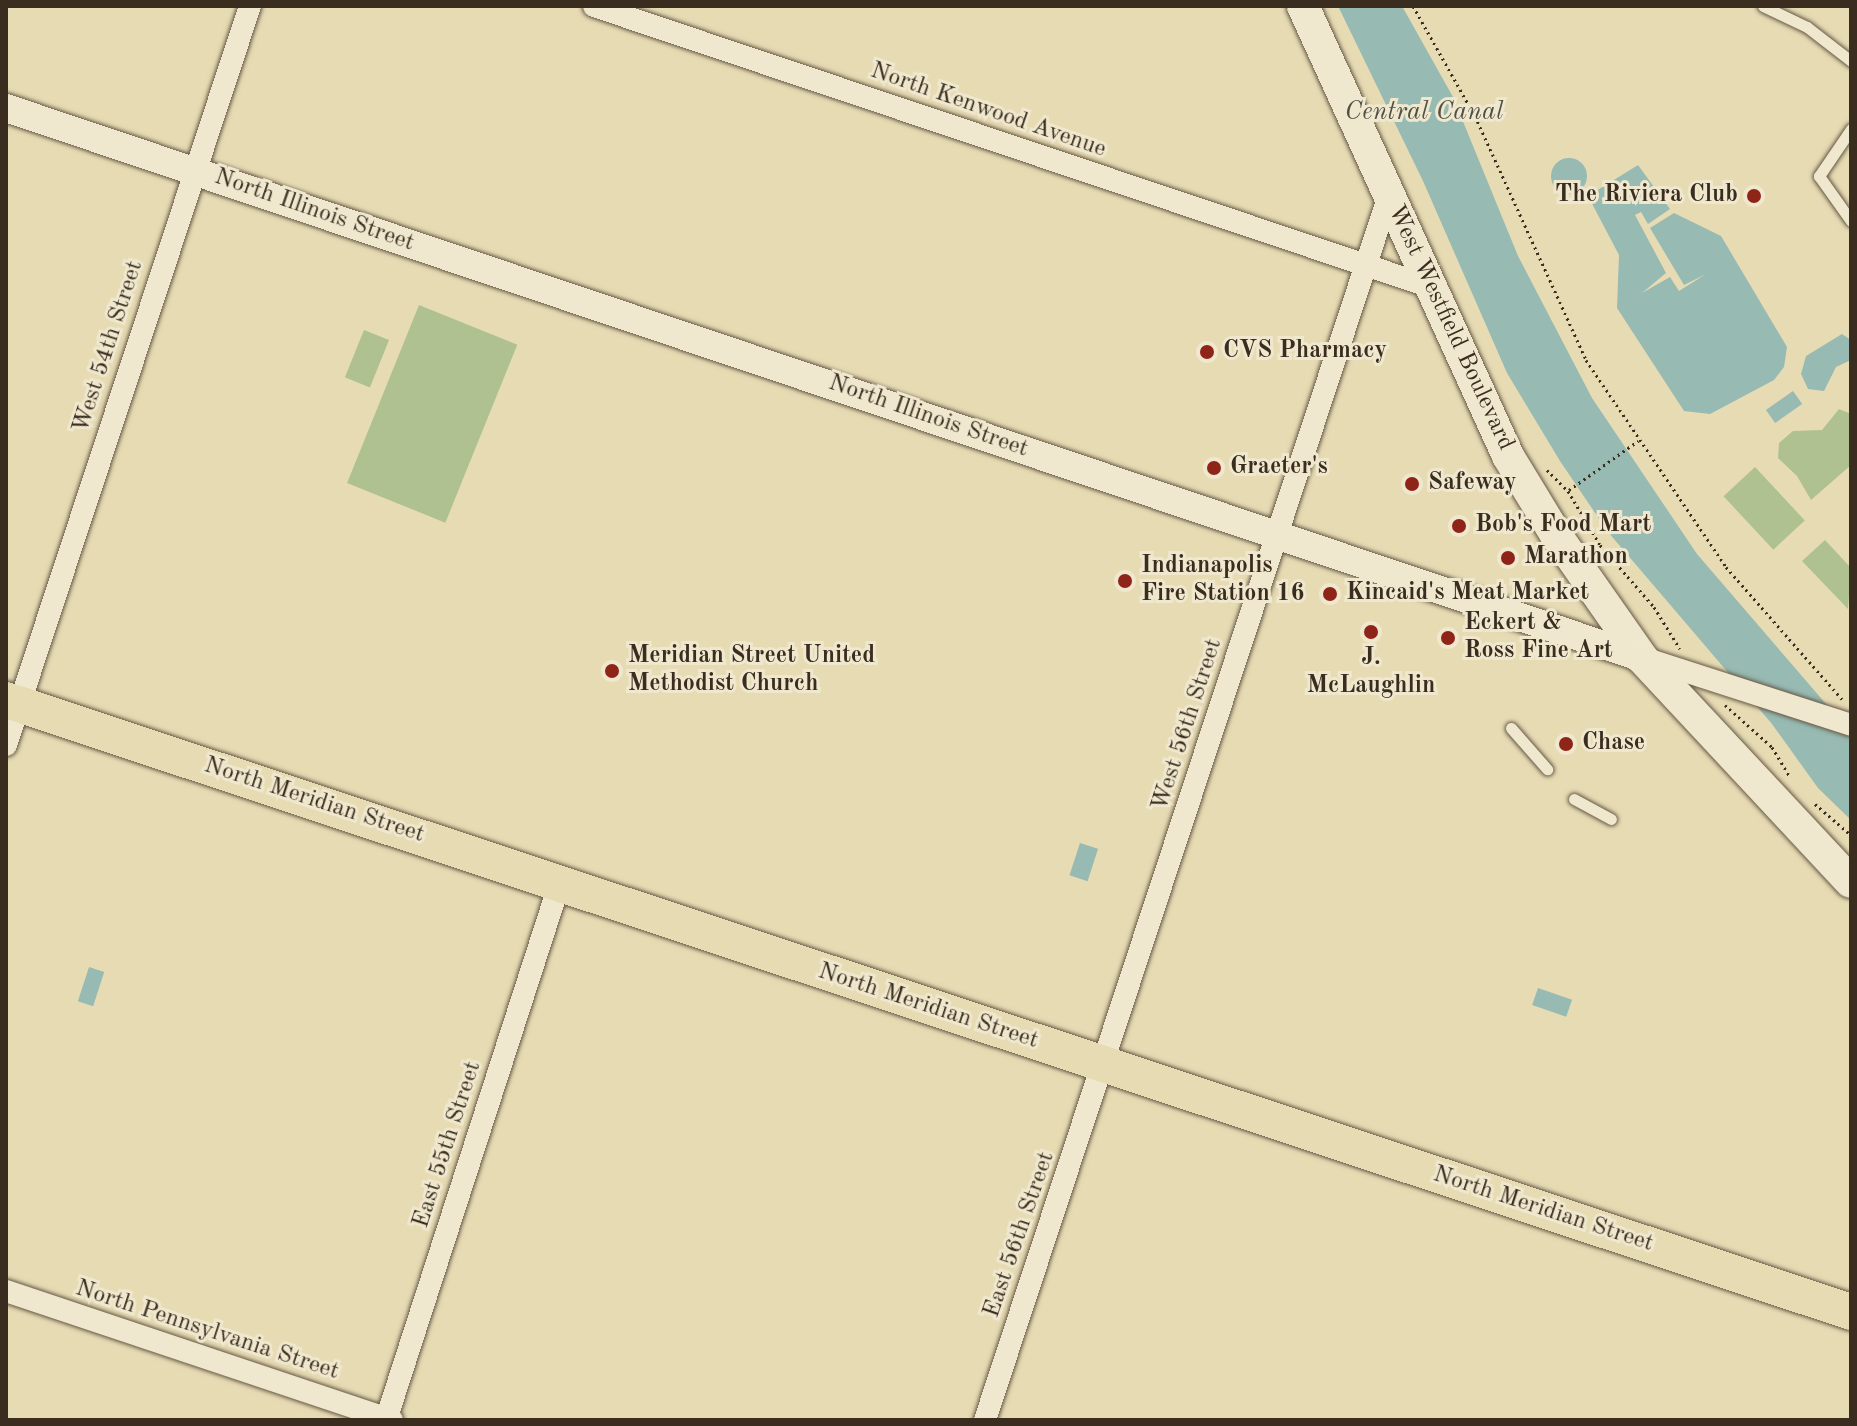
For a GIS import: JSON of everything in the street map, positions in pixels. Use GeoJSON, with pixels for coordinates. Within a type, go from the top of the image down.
{"type":"FeatureCollection","features":[{"type":"Feature","properties":{"kind":"main road","name":"West Westfield Boulevard"},"geometry":{"type":"LineString","coordinates":[[1303,6],[1517,472],[1642,658],[1851,882]]}},
{"type":"Feature","properties":{"kind":"main road","name":"North Meridian Street"},"geometry":{"type":"LineString","coordinates":[[13,702],[1851,1312]]}},
{"type":"Feature","properties":{"kind":"street","name":"West 54th Street"},"geometry":{"type":"LineString","coordinates":[[6,745],[13,702],[250,6]]}},
{"type":"Feature","properties":{"kind":"street","name":"North Kenwood Avenue"},"geometry":{"type":"LineString","coordinates":[[594,6],[1431,287]]}},
{"type":"Feature","properties":{"kind":"street","name":"North Illinois Street"},"geometry":{"type":"LineString","coordinates":[[6,108],[1709,681],[1849,719]]}},
{"type":"Feature","properties":{"kind":"street"},"geometry":{"type":"LineString","coordinates":[[1366,264],[1389,195]]}},
{"type":"Feature","properties":{"kind":"street","name":"West 56th Street"},"geometry":{"type":"LineString","coordinates":[[1104,1066],[1366,264]]}},
{"type":"Feature","properties":{"kind":"street","name":"East 55th Street"},"geometry":{"type":"LineString","coordinates":[[388,1419],[559,885]]}},
{"type":"Feature","properties":{"kind":"street","name":"East 56th Street"},"geometry":{"type":"LineString","coordinates":[[985,1420],[1104,1066]]}},
{"type":"Feature","properties":{"kind":"street","name":"North Pennsylvania Street"},"geometry":{"type":"LineString","coordinates":[[6,1291],[388,1419]]}},
{"type":"Feature","properties":{"kind":"lane"},"geometry":{"type":"LineString","coordinates":[[1763,6],[1807,27],[1851,61]]}},
{"type":"Feature","properties":{"kind":"lane"},"geometry":{"type":"LineString","coordinates":[[1851,129],[1819,176],[1851,221]]}},
{"type":"Feature","properties":{"kind":"lane"},"geometry":{"type":"LineString","coordinates":[[1511,728],[1547,769]]}},
{"type":"Feature","properties":{"kind":"lane"},"geometry":{"type":"LineString","coordinates":[[1574,799],[1611,819]]}},
{"type":"Feature","properties":{"kind":"path"},"geometry":{"type":"LineString","coordinates":[[1413,6],[1475,116],[1586,360],[1726,567],[1832,686],[1849,719]]}},
{"type":"Feature","properties":{"kind":"path"},"geometry":{"type":"LineString","coordinates":[[1638,441],[1568,491],[1600,545],[1654,607],[1735,717],[1772,747],[1792,782]]}},
{"type":"Feature","properties":{"kind":"path"},"geometry":{"type":"LineString","coordinates":[[1811,802],[1851,835]]}},
{"type":"Feature","properties":{"kind":"green space"},"geometry":{"type":"Polygon","coordinates":[[[419,305],[517,345],[445,523],[347,483],[419,305]]]}},
{"type":"Feature","properties":{"kind":"green space"},"geometry":{"type":"Polygon","coordinates":[[[364,330],[389,340],[370,387],[345,377],[364,330]]]}},
{"type":"Feature","properties":{"kind":"green space"},"geometry":{"type":"Polygon","coordinates":[[[1839,409],[1851,414],[1851,465],[1811,500],[1797,476],[1778,458],[1779,443],[1793,431],[1822,430],[1839,409]]]}},
{"type":"Feature","properties":{"kind":"green space"},"geometry":{"type":"Polygon","coordinates":[[[1755,467],[1805,520],[1773,550],[1724,496],[1755,467]]]}},
{"type":"Feature","properties":{"kind":"green space"},"geometry":{"type":"Polygon","coordinates":[[[1825,540],[1851,568],[1848,609],[1802,561],[1825,540]]]}},
{"type":"Feature","properties":{"kind":"water","name":"Central Canal"},"geometry":{"type":"Polygon","coordinates":[[[1338,6],[1402,6],[1453,97],[1518,256],[1592,398],[1697,554],[1851,733],[1851,820],[1818,788],[1772,724],[1608,532],[1560,461],[1507,373],[1423,181],[1338,6]]]}},
{"type":"Feature","properties":{"kind":"water"},"geometry":{"type":"Polygon","coordinates":[[[1569,158],[1582,163],[1587,176],[1582,189],[1569,194],[1556,189],[1551,176],[1556,163],[1569,158]]]}},
{"type":"Feature","properties":{"kind":"water"},"geometry":{"type":"Polygon","coordinates":[[[1638,165],[1670,209],[1648,224],[1641,212],[1635,215],[1666,273],[1642,293],[1670,277],[1679,291],[1706,274],[1684,285],[1650,228],[1674,213],[1721,236],[1787,347],[1784,367],[1774,380],[1710,414],[1684,411],[1617,308],[1619,255],[1588,196],[1638,165]]]}},
{"type":"Feature","properties":{"kind":"water"},"geometry":{"type":"Polygon","coordinates":[[[1842,334],[1851,340],[1851,360],[1836,367],[1824,391],[1808,389],[1801,374],[1806,356],[1842,334]]]}},
{"type":"Feature","properties":{"kind":"water"},"geometry":{"type":"Polygon","coordinates":[[[1793,391],[1802,404],[1775,423],[1766,410],[1793,391]]]}},
{"type":"Feature","properties":{"kind":"water"},"geometry":{"type":"Polygon","coordinates":[[[1080,843],[1098,849],[1088,881],[1069,875],[1080,843]]]}},
{"type":"Feature","properties":{"kind":"water"},"geometry":{"type":"Polygon","coordinates":[[[89,967],[104,972],[93,1006],[78,1001],[89,967]]]}},
{"type":"Feature","properties":{"kind":"water"},"geometry":{"type":"Polygon","coordinates":[[[1538,988],[1572,1000],[1566,1017],[1532,1005],[1538,988]]]}},
{"type":"Feature","properties":{"kind":"place","name":"The Riviera Club"},"geometry":{"type":"Point","coordinates":[1754,196]}},
{"type":"Feature","properties":{"kind":"place","name":"CVS Pharmacy"},"geometry":{"type":"Point","coordinates":[1207,352]}},
{"type":"Feature","properties":{"kind":"place","name":"Graeter's"},"geometry":{"type":"Point","coordinates":[1214,468]}},
{"type":"Feature","properties":{"kind":"place","name":"Safeway"},"geometry":{"type":"Point","coordinates":[1412,484]}},
{"type":"Feature","properties":{"kind":"place","name":"Bob's Food Mart"},"geometry":{"type":"Point","coordinates":[1459,526]}},
{"type":"Feature","properties":{"kind":"place","name":"Marathon"},"geometry":{"type":"Point","coordinates":[1508,558]}},
{"type":"Feature","properties":{"kind":"place","name":"Indianapolis Fire Station 16"},"geometry":{"type":"Point","coordinates":[1125,581]}},
{"type":"Feature","properties":{"kind":"place","name":"Kincaid's Meat Market"},"geometry":{"type":"Point","coordinates":[1330,594]}},
{"type":"Feature","properties":{"kind":"place","name":"J. McLaughlin"},"geometry":{"type":"Point","coordinates":[1371,632]}},
{"type":"Feature","properties":{"kind":"place","name":"Eckert & Ross Fine Art"},"geometry":{"type":"Point","coordinates":[1448,638]}},
{"type":"Feature","properties":{"kind":"place","name":"Meridian Street United Methodist Church"},"geometry":{"type":"Point","coordinates":[612,671]}},
{"type":"Feature","properties":{"kind":"place","name":"Chase"},"geometry":{"type":"Point","coordinates":[1566,744]}}]}
